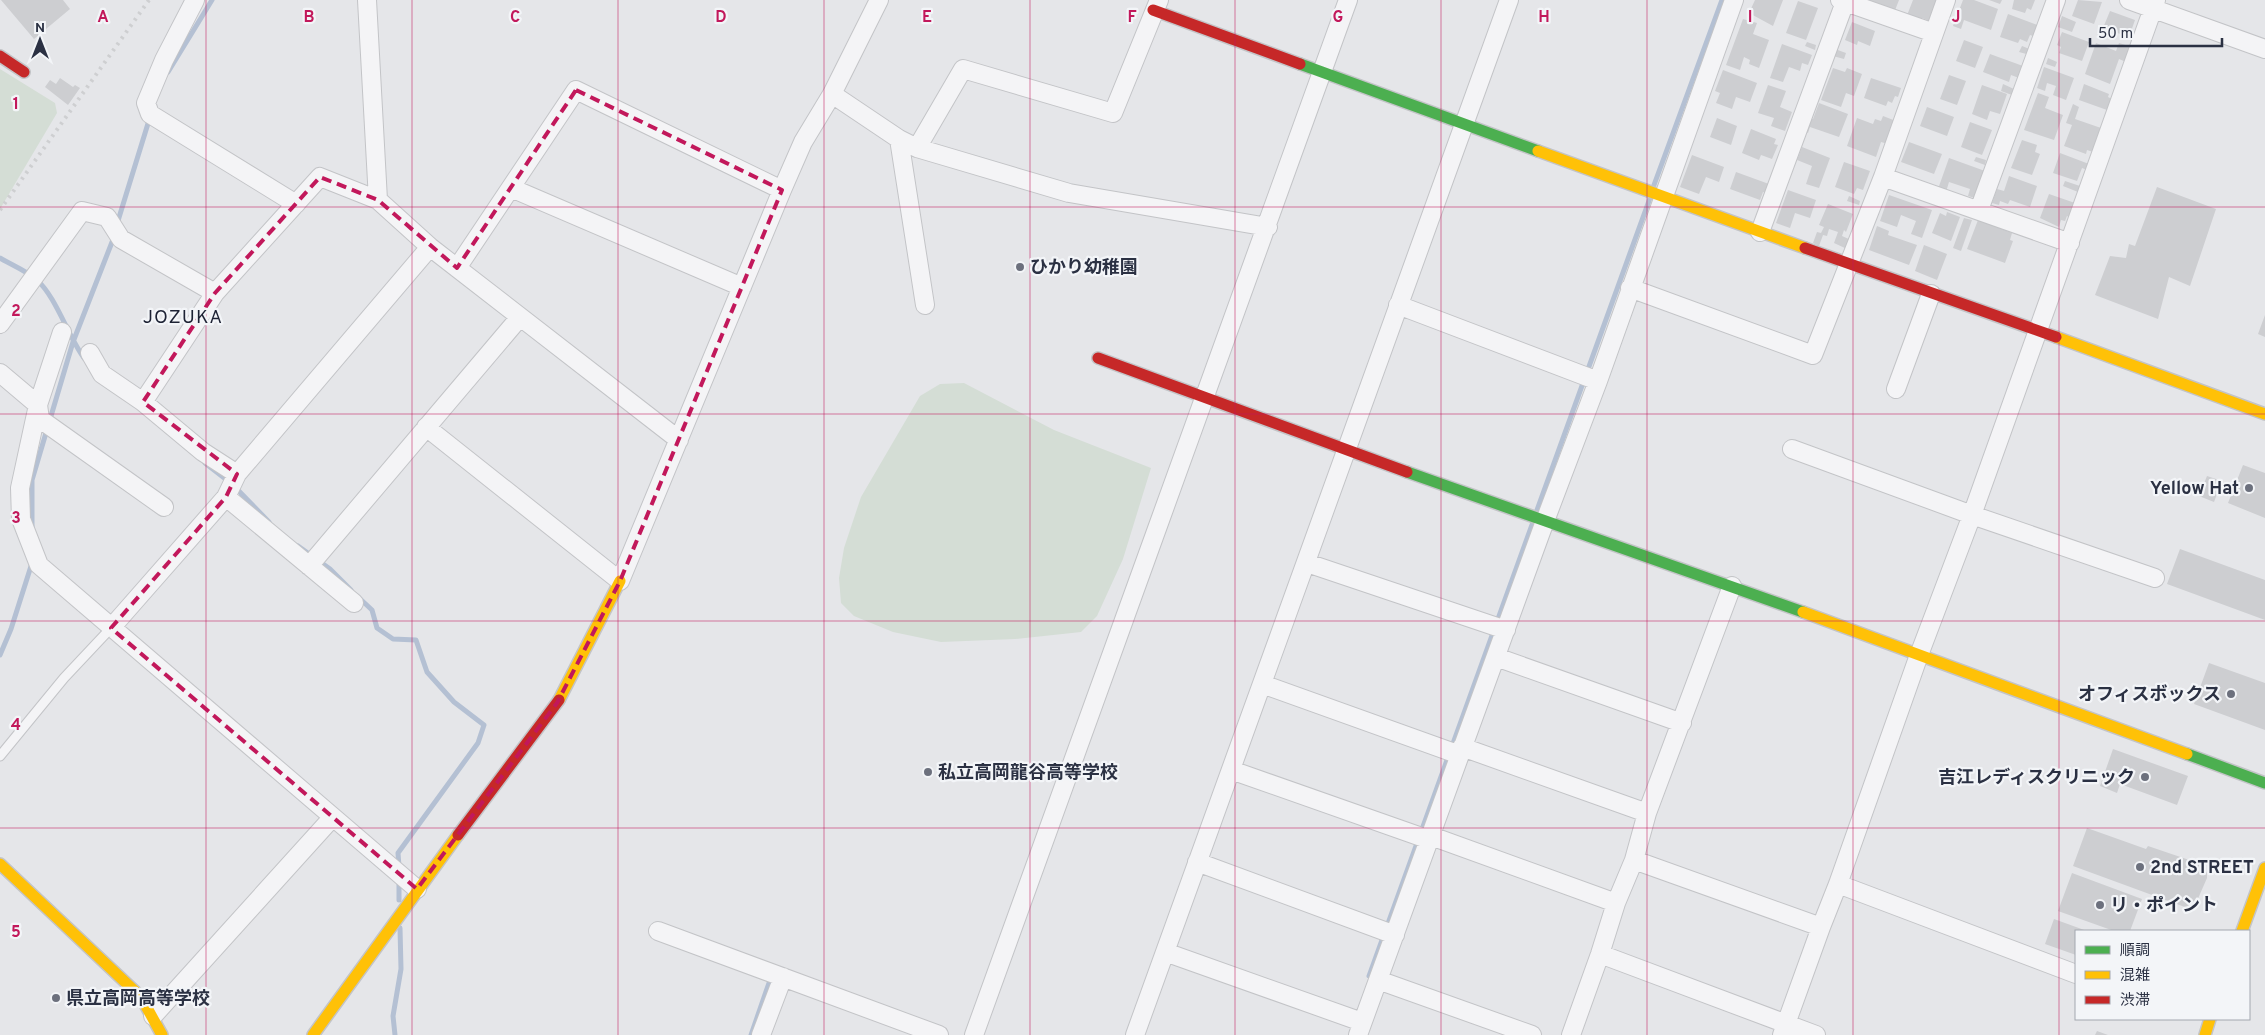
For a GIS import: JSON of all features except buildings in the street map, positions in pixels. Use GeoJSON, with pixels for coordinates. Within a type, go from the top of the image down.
{"type":"FeatureCollection","features":[{"type":"Feature","properties":{"kind":"street"},"geometry":{"type":"LineString","coordinates":[[195,0],[164,60],[146,103],[150,114],[296,204]]}},
{"type":"Feature","properties":{"kind":"street"},"geometry":{"type":"LineString","coordinates":[[367,0],[378,200]]}},
{"type":"Feature","properties":{"kind":"street"},"geometry":{"type":"LineString","coordinates":[[313,1035],[417,889],[557,702],[620,581],[803,142],[832,94],[879,0]]}},
{"type":"Feature","properties":{"kind":"street"},"geometry":{"type":"LineString","coordinates":[[974,1035],[1204,398],[1268,227],[1348,0]]}},
{"type":"Feature","properties":{"kind":"street"},"geometry":{"type":"LineString","coordinates":[[1135,1035],[1307,563],[1345,450],[1510,0]]}},
{"type":"Feature","properties":{"kind":"street"},"geometry":{"type":"LineString","coordinates":[[1165,952],[1360,1028],[1378,980],[1388,932],[1425,838],[1455,751],[1496,657],[1499,628],[1538,518],[1590,378],[1630,288],[1656,194],[1734,0]]}},
{"type":"Feature","properties":{"kind":"street"},"geometry":{"type":"LineString","coordinates":[[1630,288],[1813,355],[1883,177],[1946,0]]}},
{"type":"Feature","properties":{"kind":"street"},"geometry":{"type":"LineString","coordinates":[[1979,210],[2056,0]]}},
{"type":"Feature","properties":{"kind":"street"},"geometry":{"type":"LineString","coordinates":[[2129,0],[2154,4],[2265,48]]}},
{"type":"Feature","properties":{"kind":"street"},"geometry":{"type":"LineString","coordinates":[[1760,232],[1842,1],[1934,33]]}},
{"type":"Feature","properties":{"kind":"street"},"geometry":{"type":"LineString","coordinates":[[1784,1029],[1820,927],[1838,884],[1919,655],[1972,516],[2154,4]]}},
{"type":"Feature","properties":{"kind":"street"},"geometry":{"type":"LineString","coordinates":[[917,148],[963,70],[1113,113],[1156,5],[1322,73],[2265,414]]}},
{"type":"Feature","properties":{"kind":"street"},"geometry":{"type":"LineString","coordinates":[[0,56],[24,72]]}},
{"type":"Feature","properties":{"kind":"street"},"geometry":{"type":"LineString","coordinates":[[457,268],[576,90],[782,190]]}},
{"type":"Feature","properties":{"kind":"street"},"geometry":{"type":"LineString","coordinates":[[832,94],[899,139],[917,148],[1069,193],[1268,227]]}},
{"type":"Feature","properties":{"kind":"street"},"geometry":{"type":"LineString","coordinates":[[899,139],[925,305]]}},
{"type":"Feature","properties":{"kind":"street"},"geometry":{"type":"LineString","coordinates":[[143,402],[215,293],[320,177],[378,200],[430,248],[679,440]]}},
{"type":"Feature","properties":{"kind":"street"},"geometry":{"type":"LineString","coordinates":[[1883,177],[2070,243]]}},
{"type":"Feature","properties":{"kind":"street"},"geometry":{"type":"LineString","coordinates":[[510,188],[742,287]]}},
{"type":"Feature","properties":{"kind":"street"},"geometry":{"type":"LineString","coordinates":[[0,324],[82,211],[107,217],[121,239],[215,293]]}},
{"type":"Feature","properties":{"kind":"street"},"geometry":{"type":"LineString","coordinates":[[111,628],[226,497],[237,474],[430,248]]}},
{"type":"Feature","properties":{"kind":"street"},"geometry":{"type":"LineString","coordinates":[[1896,389],[1931,294]]}},
{"type":"Feature","properties":{"kind":"street"},"geometry":{"type":"LineString","coordinates":[[1398,306],[1590,378]]}},
{"type":"Feature","properties":{"kind":"street"},"geometry":{"type":"LineString","coordinates":[[309,566],[520,317]]}},
{"type":"Feature","properties":{"kind":"street"},"geometry":{"type":"LineString","coordinates":[[62,332],[44,417],[20,488],[21,519],[39,565],[417,889]]}},
{"type":"Feature","properties":{"kind":"street"},"geometry":{"type":"LineString","coordinates":[[90,353],[102,374],[143,402],[203,452],[237,474]]}},
{"type":"Feature","properties":{"kind":"street"},"geometry":{"type":"LineString","coordinates":[[1098,358],[1345,450],[1732,586],[2265,783]]}},
{"type":"Feature","properties":{"kind":"street"},"geometry":{"type":"LineString","coordinates":[[0,373],[44,417],[164,507]]}},
{"type":"Feature","properties":{"kind":"street"},"geometry":{"type":"LineString","coordinates":[[426,427],[620,581]]}},
{"type":"Feature","properties":{"kind":"street"},"geometry":{"type":"LineString","coordinates":[[1792,449],[1972,516],[2155,578]]}},
{"type":"Feature","properties":{"kind":"street"},"geometry":{"type":"LineString","coordinates":[[226,497],[354,603]]}},
{"type":"Feature","properties":{"kind":"street"},"geometry":{"type":"LineString","coordinates":[[1307,563],[1499,628]]}},
{"type":"Feature","properties":{"kind":"street"},"geometry":{"type":"LineString","coordinates":[[1571,1035],[1616,903],[1634,860],[1647,813],[1732,586]]}},
{"type":"Feature","properties":{"kind":"street"},"geometry":{"type":"LineString","coordinates":[[1496,657],[1682,723]]}},
{"type":"Feature","properties":{"kind":"street"},"geometry":{"type":"LineString","coordinates":[[1262,684],[1455,751],[1647,813]]}},
{"type":"Feature","properties":{"kind":"street"},"geometry":{"type":"LineString","coordinates":[[1231,770],[1616,903]]}},
{"type":"Feature","properties":{"kind":"street"},"geometry":{"type":"LineString","coordinates":[[153,1016],[332,818]]}},
{"type":"Feature","properties":{"kind":"street"},"geometry":{"type":"LineString","coordinates":[[1634,860],[1820,927]]}},
{"type":"Feature","properties":{"kind":"street"},"geometry":{"type":"LineString","coordinates":[[1197,862],[1388,932]]}},
{"type":"Feature","properties":{"kind":"street"},"geometry":{"type":"LineString","coordinates":[[0,864],[50,909],[141,997],[162,1035]]}},
{"type":"Feature","properties":{"kind":"street"},"geometry":{"type":"LineString","coordinates":[[2242,930],[2265,868]]}},
{"type":"Feature","properties":{"kind":"street"},"geometry":{"type":"LineString","coordinates":[[1838,884],[2075,974]]}},
{"type":"Feature","properties":{"kind":"street"},"geometry":{"type":"LineString","coordinates":[[658,931],[939,1035]]}},
{"type":"Feature","properties":{"kind":"street"},"geometry":{"type":"LineString","coordinates":[[1600,954],[1784,1029],[1816,1035]]}},
{"type":"Feature","properties":{"kind":"street"},"geometry":{"type":"LineString","coordinates":[[761,1035],[783,977]]}},
{"type":"Feature","properties":{"kind":"street"},"geometry":{"type":"LineString","coordinates":[[1378,980],[1532,1035]]}},
{"type":"Feature","properties":{"kind":"lane"},"geometry":{"type":"LineString","coordinates":[[0,756],[64,678],[111,628]]}},
{"type":"Feature","properties":{"kind":"highlighted area"},"geometry":{"type":"Polygon","coordinates":[[[576,90],[782,190],[620,581],[557,703],[417,889],[111,628],[226,497],[237,474],[143,402],[215,293],[320,177],[378,200],[457,268],[576,90]]]}},
{"type":"Feature","properties":{"kind":"shaded area"},"geometry":{"type":"Polygon","coordinates":[[[0,69],[55,103],[57,113],[0,209],[0,69]]]}},
{"type":"Feature","properties":{"kind":"shaded area"},"geometry":{"type":"Polygon","coordinates":[[[964,383],[1054,430],[1151,468],[1123,559],[1097,616],[1081,632],[1015,639],[941,642],[893,632],[854,616],[841,603],[839,578],[844,548],[861,497],[920,396],[940,384],[964,383]]]}},
{"type":"Feature","properties":{"kind":"waterway"},"geometry":{"type":"LineString","coordinates":[[168,72],[212,0]]}},
{"type":"Feature","properties":{"kind":"waterway"},"geometry":{"type":"LineString","coordinates":[[1654,185],[1722,0]]}},
{"type":"Feature","properties":{"kind":"waterway"},"geometry":{"type":"LineString","coordinates":[[117,224],[150,117]]}},
{"type":"Feature","properties":{"kind":"waterway"},"geometry":{"type":"LineString","coordinates":[[1537,510],[1650,198]]}},
{"type":"Feature","properties":{"kind":"waterway"},"geometry":{"type":"LineString","coordinates":[[32,530],[32,480],[73,342],[114,237]]}},
{"type":"Feature","properties":{"kind":"waterway"},"geometry":{"type":"LineString","coordinates":[[0,258],[29,274],[44,287],[84,358]]}},
{"type":"Feature","properties":{"kind":"waterway"},"geometry":{"type":"LineString","coordinates":[[205,463],[232,484],[269,522]]}},
{"type":"Feature","properties":{"kind":"waterway"},"geometry":{"type":"LineString","coordinates":[[1369,976],[1533,522]]}},
{"type":"Feature","properties":{"kind":"waterway"},"geometry":{"type":"LineString","coordinates":[[298,546],[330,569],[351,590]]}},
{"type":"Feature","properties":{"kind":"waterway"},"geometry":{"type":"LineString","coordinates":[[0,655],[11,629],[32,563]]}},
{"type":"Feature","properties":{"kind":"waterway"},"geometry":{"type":"LineString","coordinates":[[357,596],[372,610],[377,628],[393,639],[416,640],[427,672],[454,702],[484,725],[478,743],[398,853],[399,867]]}},
{"type":"Feature","properties":{"kind":"waterway"},"geometry":{"type":"LineString","coordinates":[[399,878],[399,900]]}},
{"type":"Feature","properties":{"kind":"waterway"},"geometry":{"type":"LineString","coordinates":[[395,1035],[393,1016],[401,969],[400,928]]}},
{"type":"Feature","properties":{"kind":"waterway"},"geometry":{"type":"LineString","coordinates":[[751,1035],[769,983]]}},
{"type":"Feature","properties":{"kind":"railway"},"geometry":{"type":"LineString","coordinates":[[0,210],[149,0]]}},
{"type":"Feature","properties":{"kind":"traffic: fast"},"geometry":{"type":"LineString","coordinates":[[1300,64],[1538,151]]}},
{"type":"Feature","properties":{"kind":"traffic: fast"},"geometry":{"type":"LineString","coordinates":[[1407,472],[1803,612]]}},
{"type":"Feature","properties":{"kind":"traffic: fast"},"geometry":{"type":"LineString","coordinates":[[2187,754],[2265,783]]}},
{"type":"Feature","properties":{"kind":"traffic: slow"},"geometry":{"type":"LineString","coordinates":[[1538,151],[1805,248]]}},
{"type":"Feature","properties":{"kind":"traffic: slow"},"geometry":{"type":"LineString","coordinates":[[2056,337],[2265,414]]}},
{"type":"Feature","properties":{"kind":"traffic: slow"},"geometry":{"type":"LineString","coordinates":[[559,700],[620,581]]}},
{"type":"Feature","properties":{"kind":"traffic: slow"},"geometry":{"type":"LineString","coordinates":[[1803,612],[2187,754]]}},
{"type":"Feature","properties":{"kind":"traffic: slow"},"geometry":{"type":"LineString","coordinates":[[313,1035],[458,835]]}},
{"type":"Feature","properties":{"kind":"traffic: slow"},"geometry":{"type":"LineString","coordinates":[[0,864],[141,997],[162,1035]]}},
{"type":"Feature","properties":{"kind":"traffic: slow"},"geometry":{"type":"LineString","coordinates":[[2242,930],[2265,868]]}},
{"type":"Feature","properties":{"kind":"traffic: slow"},"geometry":{"type":"LineString","coordinates":[[2205,1035],[2210,1020]]}},
{"type":"Feature","properties":{"kind":"traffic: jam"},"geometry":{"type":"LineString","coordinates":[[1153,10],[1300,64]]}},
{"type":"Feature","properties":{"kind":"traffic: jam"},"geometry":{"type":"LineString","coordinates":[[0,56],[24,72]]}},
{"type":"Feature","properties":{"kind":"traffic: jam"},"geometry":{"type":"LineString","coordinates":[[1805,248],[2056,337]]}},
{"type":"Feature","properties":{"kind":"traffic: jam"},"geometry":{"type":"LineString","coordinates":[[1098,358],[1407,472]]}},
{"type":"Feature","properties":{"kind":"traffic: jam"},"geometry":{"type":"LineString","coordinates":[[458,835],[559,700]]}},
{"type":"Feature","properties":{"kind":"place","name":"ひかり幼稚園"},"geometry":{"type":"Point","coordinates":[1020,267]}},
{"type":"Feature","properties":{"kind":"place","name":"Yellow Hat"},"geometry":{"type":"Point","coordinates":[2249,488]}},
{"type":"Feature","properties":{"kind":"place","name":"オフィスボックス"},"geometry":{"type":"Point","coordinates":[2231,694]}},
{"type":"Feature","properties":{"kind":"place","name":"私立高岡龍谷高等学校"},"geometry":{"type":"Point","coordinates":[928,772]}},
{"type":"Feature","properties":{"kind":"place","name":"吉江レディスクリニック"},"geometry":{"type":"Point","coordinates":[2145,777]}},
{"type":"Feature","properties":{"kind":"place","name":"2nd STREET"},"geometry":{"type":"Point","coordinates":[2140,867]}},
{"type":"Feature","properties":{"kind":"place","name":"リ・ポイント"},"geometry":{"type":"Point","coordinates":[2100,905]}},
{"type":"Feature","properties":{"kind":"place","name":"県立高岡高等学校"},"geometry":{"type":"Point","coordinates":[56,998]}},
{"type":"Feature","properties":{"kind":"district","name":"JOZUKA"},"geometry":{"type":"Point","coordinates":[183,316]}}]}
